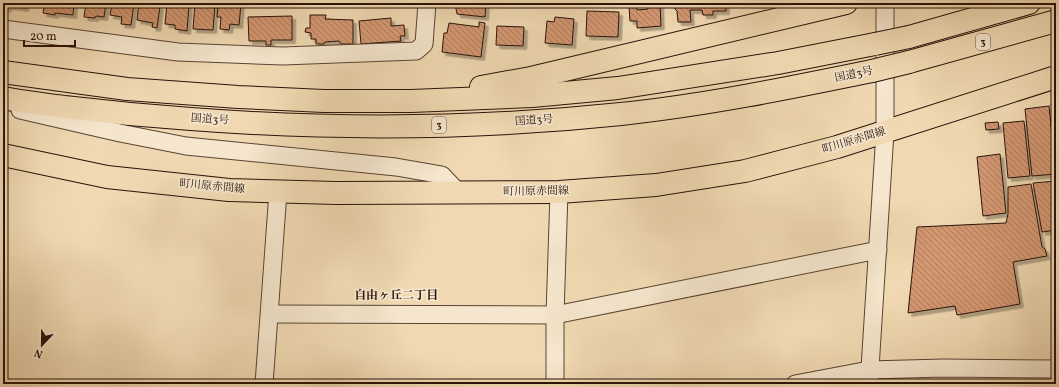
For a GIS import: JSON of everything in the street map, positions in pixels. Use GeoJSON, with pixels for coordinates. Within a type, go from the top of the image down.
{"type":"FeatureCollection","features":[{"type":"Feature","properties":{"kind":"main road"},"geometry":{"type":"LineString","coordinates":[[411,101],[531,78],[846,3]]}},
{"type":"Feature","properties":{"kind":"main road","name":"3"},"geometry":{"type":"LineString","coordinates":[[3,72],[127,89],[238,97],[324,101],[411,101],[532,96],[618,88],[778,63],[909,37],[1029,3]]}},
{"type":"Feature","properties":{"kind":"main road","name":"国道3号"},"geometry":{"type":"LineString","coordinates":[[3,98],[126,114],[236,122],[409,127],[536,121],[622,114],[780,90],[909,62],[1056,21]]}},
{"type":"Feature","properties":{"kind":"main road","name":"町川原赤間線"},"geometry":{"type":"LineString","coordinates":[[3,155],[107,176],[214,188],[278,192],[559,192],[656,185],[745,171],[837,147],[1056,77]]}},
{"type":"Feature","properties":{"kind":"street"},"geometry":{"type":"LineString","coordinates":[[3,29],[178,52],[283,56],[416,51],[424,44],[427,3]]}},
{"type":"Feature","properties":{"kind":"street"},"geometry":{"type":"LineString","coordinates":[[869,377],[885,132],[885,3]]}},
{"type":"Feature","properties":{"kind":"street"},"geometry":{"type":"LineString","coordinates":[[3,106],[120,133],[186,146],[388,166],[442,175],[459,193]]}},
{"type":"Feature","properties":{"kind":"street"},"geometry":{"type":"LineString","coordinates":[[264,384],[278,192]]}},
{"type":"Feature","properties":{"kind":"street"},"geometry":{"type":"LineString","coordinates":[[555,384],[555,315],[559,192]]}},
{"type":"Feature","properties":{"kind":"street"},"geometry":{"type":"LineString","coordinates":[[270,314],[555,315],[878,250]]}},
{"type":"Feature","properties":{"kind":"street"},"geometry":{"type":"LineString","coordinates":[[795,384],[869,377],[1038,377],[1056,369]]}},
{"type":"Feature","properties":{"kind":"building"},"geometry":{"type":"Polygon","coordinates":[[[3,3],[26,3],[25,8],[9,6],[7,9],[3,8],[3,3]]]}},
{"type":"Feature","properties":{"kind":"building"},"geometry":{"type":"Polygon","coordinates":[[[45,3],[74,3],[73,15],[43,13],[45,3]]]}},
{"type":"Feature","properties":{"kind":"building"},"geometry":{"type":"Polygon","coordinates":[[[86,3],[106,3],[104,17],[84,17],[86,3]]]}},
{"type":"Feature","properties":{"kind":"building"},"geometry":{"type":"Polygon","coordinates":[[[112,3],[134,3],[131,25],[121,24],[122,17],[110,15],[112,3]]]}},
{"type":"Feature","properties":{"kind":"building"},"geometry":{"type":"Polygon","coordinates":[[[139,3],[160,6],[157,28],[152,27],[153,23],[137,20],[139,3]]]}},
{"type":"Feature","properties":{"kind":"building"},"geometry":{"type":"Polygon","coordinates":[[[167,3],[189,4],[187,31],[175,29],[175,25],[165,24],[167,3]]]}},
{"type":"Feature","properties":{"kind":"building"},"geometry":{"type":"Polygon","coordinates":[[[195,3],[215,3],[213,30],[193,29],[195,3]]]}},
{"type":"Feature","properties":{"kind":"building"},"geometry":{"type":"Polygon","coordinates":[[[455,3],[486,3],[485,17],[457,14],[455,3]]]}},
{"type":"Feature","properties":{"kind":"building"},"geometry":{"type":"Polygon","coordinates":[[[675,3],[726,3],[726,11],[713,11],[713,15],[703,15],[702,10],[690,10],[691,22],[678,22],[675,3]]]}},
{"type":"Feature","properties":{"kind":"building"},"geometry":{"type":"Polygon","coordinates":[[[763,3],[763,5],[747,4],[763,3]]]}},
{"type":"Feature","properties":{"kind":"building"},"geometry":{"type":"Polygon","coordinates":[[[218,4],[241,4],[239,25],[230,24],[229,30],[220,29],[221,17],[217,17],[218,4]]]}},
{"type":"Feature","properties":{"kind":"building"},"geometry":{"type":"Polygon","coordinates":[[[660,4],[661,26],[637,28],[637,21],[630,21],[629,6],[636,6],[637,10],[648,9],[647,5],[660,4]]]}},
{"type":"Feature","properties":{"kind":"building"},"geometry":{"type":"Polygon","coordinates":[[[587,11],[619,12],[618,37],[586,36],[587,11]]]}},
{"type":"Feature","properties":{"kind":"building"},"geometry":{"type":"Polygon","coordinates":[[[310,15],[326,15],[325,19],[353,20],[353,44],[341,44],[339,41],[316,44],[316,39],[311,39],[311,33],[305,32],[306,28],[310,28],[310,15]]]}},
{"type":"Feature","properties":{"kind":"building"},"geometry":{"type":"Polygon","coordinates":[[[292,16],[292,40],[271,40],[271,45],[266,45],[266,41],[249,41],[248,17],[292,16]]]}},
{"type":"Feature","properties":{"kind":"building"},"geometry":{"type":"Polygon","coordinates":[[[555,17],[574,19],[572,45],[545,43],[547,21],[554,22],[555,17]]]}},
{"type":"Feature","properties":{"kind":"building"},"geometry":{"type":"Polygon","coordinates":[[[391,18],[391,26],[404,25],[405,36],[400,36],[401,41],[361,44],[359,21],[391,18]]]}},
{"type":"Feature","properties":{"kind":"building"},"geometry":{"type":"Polygon","coordinates":[[[479,22],[485,23],[481,57],[442,52],[444,33],[447,33],[449,23],[479,27],[479,22]]]}},
{"type":"Feature","properties":{"kind":"building"},"geometry":{"type":"Polygon","coordinates":[[[497,26],[524,27],[523,46],[496,45],[497,26]]]}},
{"type":"Feature","properties":{"kind":"building"},"geometry":{"type":"Polygon","coordinates":[[[1056,103],[1056,140],[1051,104],[1056,103]]]}},
{"type":"Feature","properties":{"kind":"building"},"geometry":{"type":"Polygon","coordinates":[[[1049,106],[1056,174],[1032,176],[1025,109],[1049,106]]]}},
{"type":"Feature","properties":{"kind":"building"},"geometry":{"type":"Polygon","coordinates":[[[1024,121],[1030,176],[1008,178],[1003,123],[1024,121]]]}},
{"type":"Feature","properties":{"kind":"building"},"geometry":{"type":"Polygon","coordinates":[[[998,122],[999,129],[986,130],[985,123],[998,122]]]}},
{"type":"Feature","properties":{"kind":"building"},"geometry":{"type":"Polygon","coordinates":[[[1000,154],[1006,213],[983,216],[977,157],[1000,154]]]}},
{"type":"Feature","properties":{"kind":"building"},"geometry":{"type":"Polygon","coordinates":[[[1056,181],[1056,230],[1042,232],[1033,183],[1056,181]]]}},
{"type":"Feature","properties":{"kind":"building"},"geometry":{"type":"Polygon","coordinates":[[[1031,184],[1042,247],[1045,249],[1047,256],[1013,262],[1020,304],[957,315],[955,306],[908,313],[917,227],[1006,223],[1008,214],[1008,187],[1031,184]]]}},
{"type":"Feature","properties":{"kind":"district","name":"自由ヶ丘二丁目"},"geometry":{"type":"Point","coordinates":[396,296]}}]}
